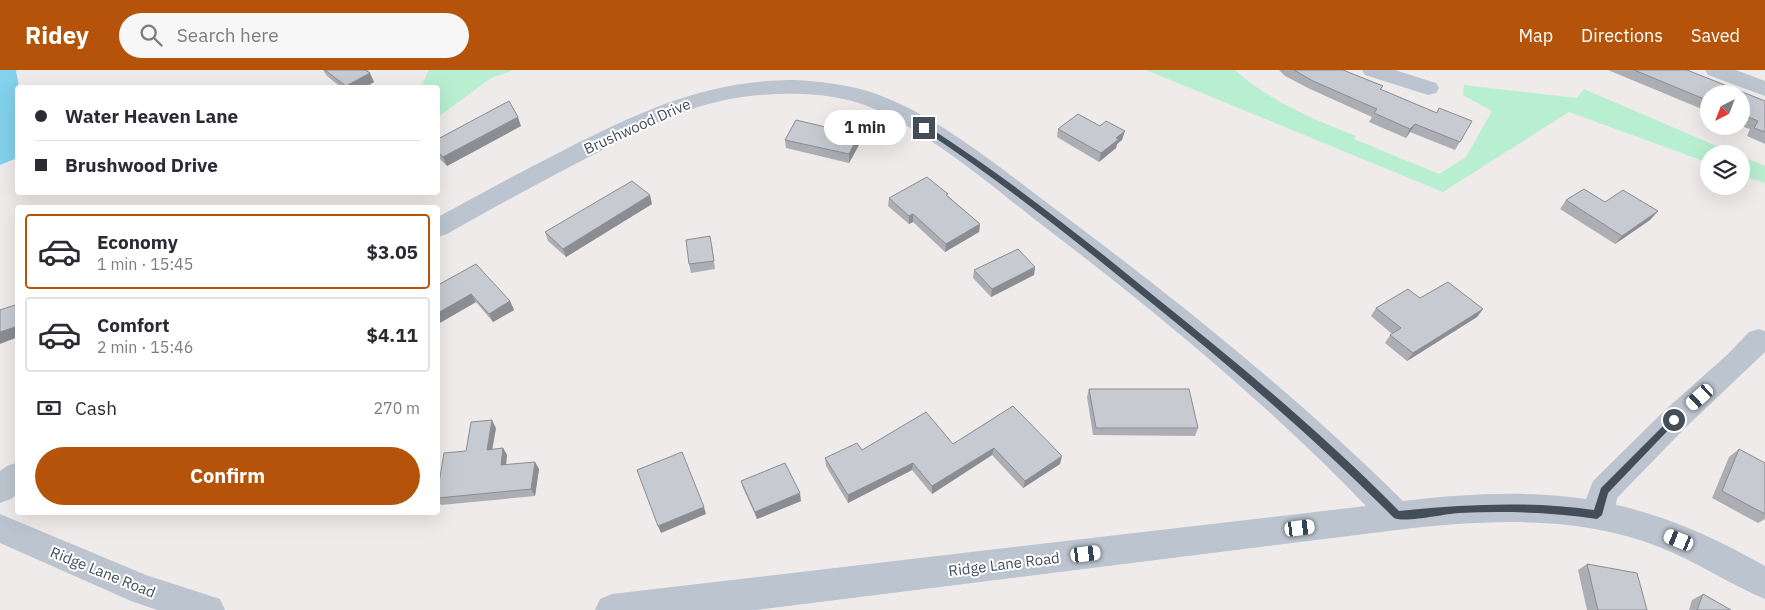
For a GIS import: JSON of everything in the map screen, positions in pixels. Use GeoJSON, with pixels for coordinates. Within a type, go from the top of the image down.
{"type":"FeatureCollection","features":[{"type":"Feature","properties":{"kind":"street"},"geometry":{"type":"LineString","coordinates":[[1373,70],[1428,88]]}},
{"type":"Feature","properties":{"kind":"street"},"geometry":{"type":"LineString","coordinates":[[1716,70],[1765,89]]}},
{"type":"Feature","properties":{"kind":"street","name":"Brushwood Drive"},"geometry":{"type":"LineString","coordinates":[[440,227],[553,165],[635,124],[703,97],[749,89],[793,87],[836,90],[863,97],[908,117],[973,159],[1094,251],[1217,351],[1299,422],[1363,481],[1397,516]]}},
{"type":"Feature","properties":{"kind":"street"},"geometry":{"type":"LineString","coordinates":[[1597,515],[1604,491],[1674,420],[1738,362],[1759,340]]}},
{"type":"Feature","properties":{"kind":"street"},"geometry":{"type":"LineString","coordinates":[[0,490],[15,478]]}},
{"type":"Feature","properties":{"kind":"street","name":"Ridge Lane Road"},"geometry":{"type":"LineString","coordinates":[[612,610],[1458,509],[1510,508],[1570,511],[1597,515],[1653,530],[1697,547],[1765,583]]}},
{"type":"Feature","properties":{"kind":"street","name":"Ridge Lane Road"},"geometry":{"type":"LineString","coordinates":[[0,528],[143,590],[208,610]]}},
{"type":"Feature","properties":{"kind":"green space"},"geometry":{"type":"Polygon","coordinates":[[[429,70],[514,70],[491,78],[440,116],[440,85],[422,85],[429,70]]]}},
{"type":"Feature","properties":{"kind":"green space"},"geometry":{"type":"Polygon","coordinates":[[[1146,70],[1235,70],[1262,91],[1292,108],[1356,136],[1354,139],[1439,174],[1466,157],[1492,111],[1463,95],[1464,85],[1577,98],[1584,89],[1714,145],[1700,145],[1700,160],[1569,112],[1443,192],[1146,70]]]}},
{"type":"Feature","properties":{"kind":"green space"},"geometry":{"type":"Polygon","coordinates":[[[1750,160],[1765,166],[1765,183],[1750,178],[1750,160]]]}},
{"type":"Feature","properties":{"kind":"water"},"geometry":{"type":"Polygon","coordinates":[[[0,70],[16,70],[19,85],[15,85],[15,159],[0,165],[0,70]]]}},
{"type":"Feature","properties":{"kind":"building"},"geometry":{"type":"Polygon","coordinates":[[[325,70],[365,70],[370,73],[348,85],[345,85],[325,70]]]}},
{"type":"Feature","properties":{"kind":"building"},"geometry":{"type":"Polygon","coordinates":[[[1294,70],[1343,70],[1383,86],[1380,89],[1437,113],[1439,108],[1472,121],[1460,142],[1415,124],[1410,129],[1374,113],[1377,109],[1313,81],[1294,70]]]}},
{"type":"Feature","properties":{"kind":"building"},"geometry":{"type":"Polygon","coordinates":[[[1634,70],[1687,70],[1725,85],[1700,85],[1700,97],[1634,70]]]}},
{"type":"Feature","properties":{"kind":"building"},"geometry":{"type":"Polygon","coordinates":[[[1750,95],[1765,101],[1765,132],[1754,128],[1758,121],[1750,118],[1750,95]]]}},
{"type":"Feature","properties":{"kind":"building"},"geometry":{"type":"Polygon","coordinates":[[[509,101],[518,117],[443,157],[440,154],[440,138],[509,101]]]}},
{"type":"Feature","properties":{"kind":"building"},"geometry":{"type":"Polygon","coordinates":[[[1078,114],[1100,126],[1106,121],[1125,131],[1116,138],[1119,139],[1101,153],[1058,129],[1078,114]]]}},
{"type":"Feature","properties":{"kind":"building"},"geometry":{"type":"Polygon","coordinates":[[[796,120],[859,135],[849,154],[785,140],[796,120]]]}},
{"type":"Feature","properties":{"kind":"building"},"geometry":{"type":"Polygon","coordinates":[[[927,177],[980,224],[946,244],[913,214],[909,216],[889,198],[927,177]]]}},
{"type":"Feature","properties":{"kind":"building"},"geometry":{"type":"Polygon","coordinates":[[[632,181],[650,195],[563,249],[545,232],[632,181]]]}},
{"type":"Feature","properties":{"kind":"building"},"geometry":{"type":"Polygon","coordinates":[[[1584,189],[1605,202],[1623,190],[1658,211],[1622,236],[1566,200],[1584,189]]]}},
{"type":"Feature","properties":{"kind":"building"},"geometry":{"type":"Polygon","coordinates":[[[710,236],[714,261],[689,264],[686,240],[710,236]]]}},
{"type":"Feature","properties":{"kind":"building"},"geometry":{"type":"Polygon","coordinates":[[[1018,249],[1035,267],[992,289],[974,270],[1018,249]]]}},
{"type":"Feature","properties":{"kind":"building"},"geometry":{"type":"Polygon","coordinates":[[[476,264],[510,301],[489,314],[471,294],[440,312],[440,284],[476,264]]]}},
{"type":"Feature","properties":{"kind":"building"},"geometry":{"type":"Polygon","coordinates":[[[1448,282],[1483,309],[1413,353],[1390,335],[1401,328],[1376,308],[1408,289],[1420,298],[1448,282]]]}},
{"type":"Feature","properties":{"kind":"building"},"geometry":{"type":"Polygon","coordinates":[[[15,305],[15,327],[0,332],[0,310],[15,305]]]}},
{"type":"Feature","properties":{"kind":"building"},"geometry":{"type":"Polygon","coordinates":[[[1089,389],[1189,389],[1198,428],[1096,428],[1089,389]]]}},
{"type":"Feature","properties":{"kind":"building"},"geometry":{"type":"Polygon","coordinates":[[[1013,406],[1062,456],[1025,481],[994,448],[932,486],[913,463],[848,495],[825,458],[857,443],[862,450],[926,412],[953,444],[1013,406]]]}},
{"type":"Feature","properties":{"kind":"building"},"geometry":{"type":"Polygon","coordinates":[[[492,420],[487,450],[503,448],[501,465],[535,462],[531,489],[440,498],[440,477],[444,453],[466,451],[471,422],[492,420]]]}},
{"type":"Feature","properties":{"kind":"building"},"geometry":{"type":"Polygon","coordinates":[[[1739,449],[1765,463],[1765,514],[1722,491],[1739,449]]]}},
{"type":"Feature","properties":{"kind":"building"},"geometry":{"type":"Polygon","coordinates":[[[682,452],[704,507],[658,526],[637,470],[682,452]]]}},
{"type":"Feature","properties":{"kind":"building"},"geometry":{"type":"Polygon","coordinates":[[[785,463],[800,493],[755,512],[741,481],[785,463]]]}},
{"type":"Feature","properties":{"kind":"building"},"geometry":{"type":"Polygon","coordinates":[[[1587,564],[1637,573],[1647,610],[1598,610],[1587,564]]]}},
{"type":"Feature","properties":{"kind":"building"},"geometry":{"type":"Polygon","coordinates":[[[1703,594],[1731,610],[1697,610],[1703,594]]]}},
{"type":"Feature","properties":{"kind":"route"},"geometry":{"type":"LineString","coordinates":[[924,128],[973,159],[1094,251],[1217,351],[1299,422],[1363,481],[1397,516],[1458,509],[1510,508],[1570,511],[1597,515],[1604,491],[1674,420]]}}]}
